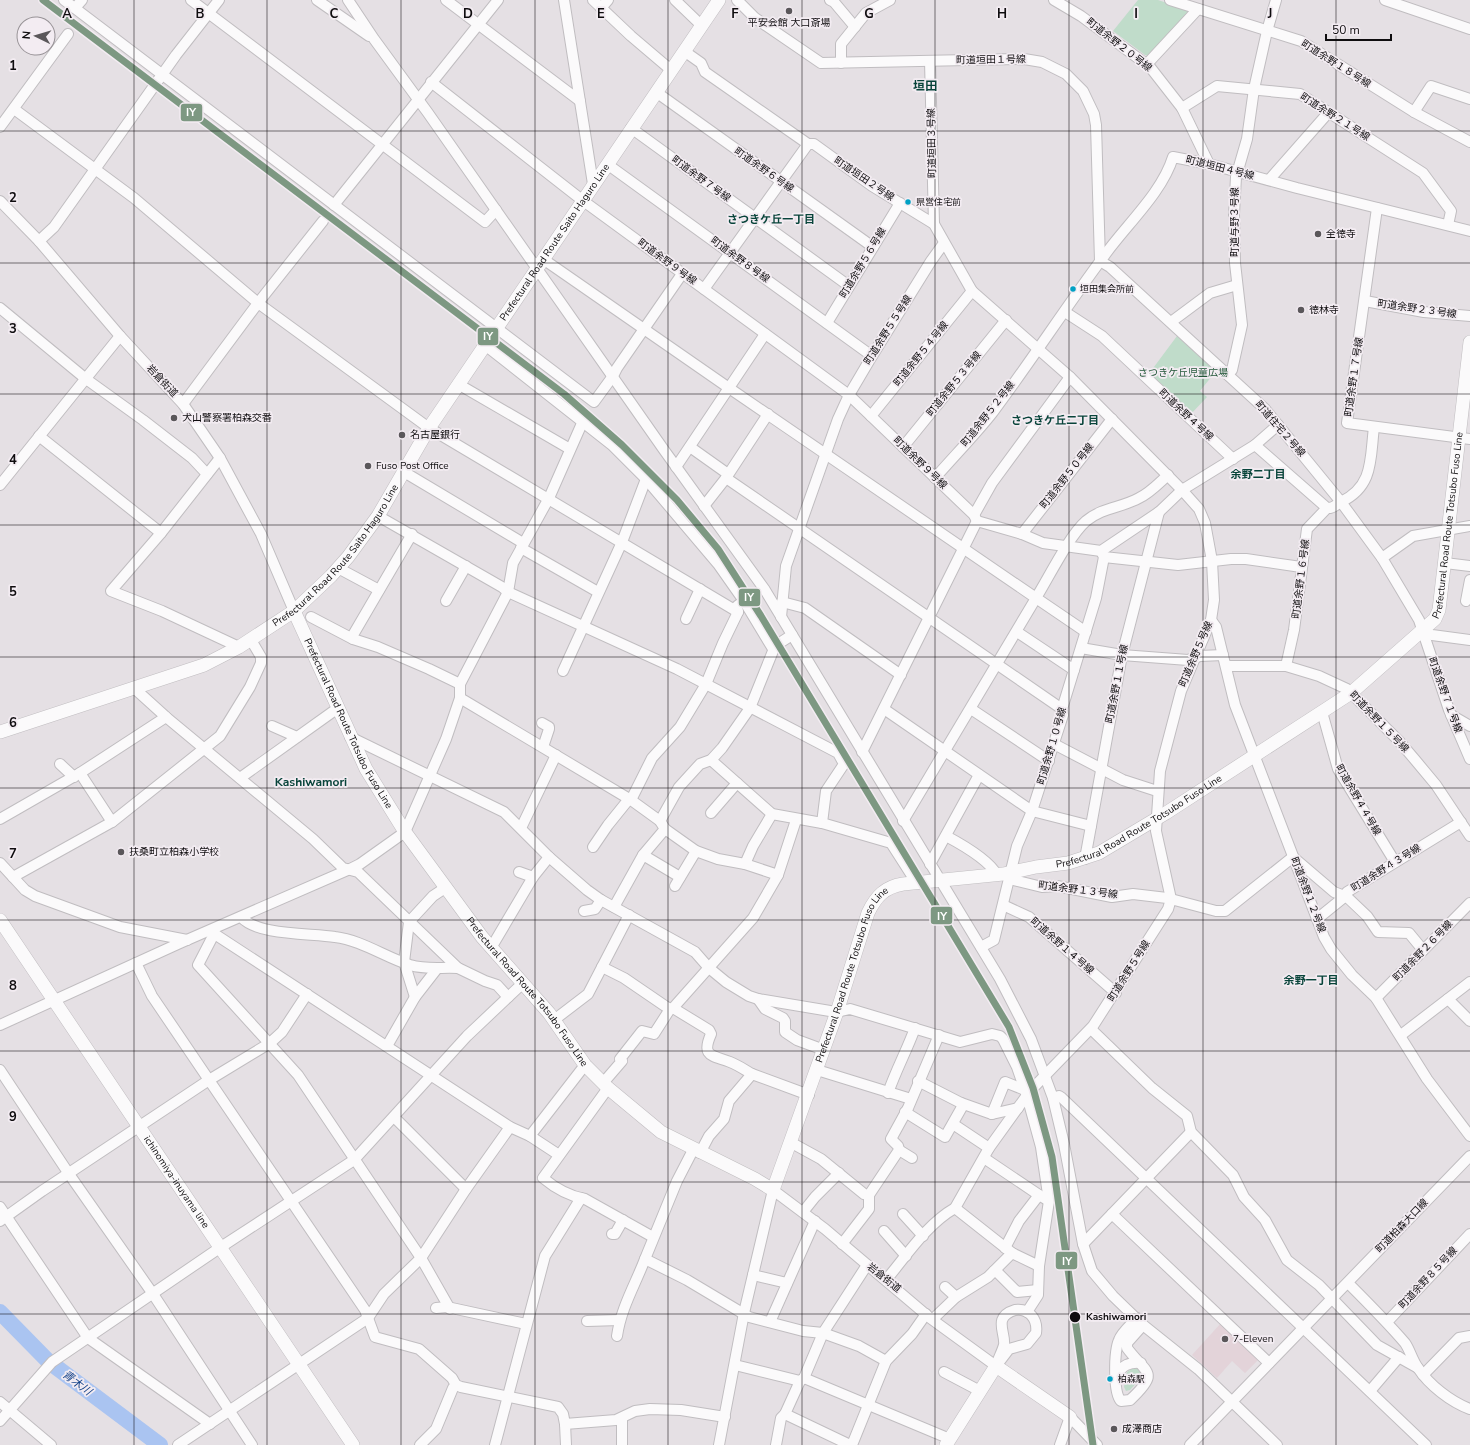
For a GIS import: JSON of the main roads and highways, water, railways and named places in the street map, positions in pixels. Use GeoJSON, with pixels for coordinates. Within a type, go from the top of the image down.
{"type":"FeatureCollection","features":[{"type":"Feature","properties":{"kind":"main road","name":"Prefectural Road Route Saito Haguro Line"},"geometry":{"type":"LineString","coordinates":[[0,732],[204,665],[251,640],[294,611],[338,568],[378,516],[429,428],[458,384],[719,0]]}},
{"type":"Feature","properties":{"kind":"main road","name":"Prefectural Road Route Totsubo Fuso Line"},"geometry":{"type":"LineString","coordinates":[[294,611],[315,653],[350,737],[366,769],[406,832],[445,888],[491,948],[554,1020],[585,1065],[605,1085],[661,1132],[696,1151],[755,1179],[773,1190],[809,1095],[868,912],[874,901],[888,888],[916,882],[997,875],[1011,876],[1084,859],[1104,850],[1351,693],[1435,619],[1440,610],[1448,530],[1464,438],[1470,345]]}},
{"type":"Feature","properties":{"kind":"main road","name":"ichinomiya-inuyama line"},"geometry":{"type":"LineString","coordinates":[[0,920],[353,1445]]}},
{"type":"Feature","properties":{"kind":"main road"},"geometry":{"type":"LineString","coordinates":[[948,1442],[996,1366],[1070,1417]]}},
{"type":"Feature","properties":{"kind":"waterway","name":"青木川"},"geometry":{"type":"LineString","coordinates":[[0,1312],[48,1361],[160,1445]]}},
{"type":"Feature","properties":{"kind":"place","name":"平安会館 大口斎場"},"geometry":{"type":"Point","coordinates":[789,11]}},
{"type":"Feature","properties":{"kind":"place","name":"県営住宅前"},"geometry":{"type":"Point","coordinates":[908,202]}},
{"type":"Feature","properties":{"kind":"place","name":"全徳寺"},"geometry":{"type":"Point","coordinates":[1318,234]}},
{"type":"Feature","properties":{"kind":"place","name":"垣田集会所前"},"geometry":{"type":"Point","coordinates":[1073,289]}},
{"type":"Feature","properties":{"kind":"place","name":"徳林寺"},"geometry":{"type":"Point","coordinates":[1301,310]}},
{"type":"Feature","properties":{"kind":"place","name":"犬山警察署柏森交番"},"geometry":{"type":"Point","coordinates":[174,418]}},
{"type":"Feature","properties":{"kind":"place","name":"名古屋銀行"},"geometry":{"type":"Point","coordinates":[402,435]}},
{"type":"Feature","properties":{"kind":"place","name":"Fuso Post Office"},"geometry":{"type":"Point","coordinates":[368,466]}},
{"type":"Feature","properties":{"kind":"place","name":"扶桑町立柏森小学校"},"geometry":{"type":"Point","coordinates":[121,852]}},
{"type":"Feature","properties":{"kind":"place","name":"Kashiwamori"},"geometry":{"type":"Point","coordinates":[1075,1317]}},
{"type":"Feature","properties":{"kind":"place","name":"7-Eleven"},"geometry":{"type":"Point","coordinates":[1225,1339]}},
{"type":"Feature","properties":{"kind":"place","name":"柏森駅"},"geometry":{"type":"Point","coordinates":[1110,1379]}},
{"type":"Feature","properties":{"kind":"place","name":"成澤商店"},"geometry":{"type":"Point","coordinates":[1114,1429]}},
{"type":"Feature","properties":{"kind":"district","name":"垣田"},"geometry":{"type":"Point","coordinates":[925,86]}},
{"type":"Feature","properties":{"kind":"district","name":"さつきケ丘一丁目"},"geometry":{"type":"Point","coordinates":[771,219]}},
{"type":"Feature","properties":{"kind":"district","name":"さつきケ丘二丁目"},"geometry":{"type":"Point","coordinates":[1055,420]}},
{"type":"Feature","properties":{"kind":"district","name":"余野二丁目"},"geometry":{"type":"Point","coordinates":[1258,474]}},
{"type":"Feature","properties":{"kind":"district","name":"Kashiwamori"},"geometry":{"type":"Point","coordinates":[311,782]}},
{"type":"Feature","properties":{"kind":"district","name":"余野一丁目"},"geometry":{"type":"Point","coordinates":[1311,980]}},
{"type":"Feature","properties":{"kind":"park label","name":"さつきケ丘児童広場"},"geometry":{"type":"Point","coordinates":[1183,373]}}]}
